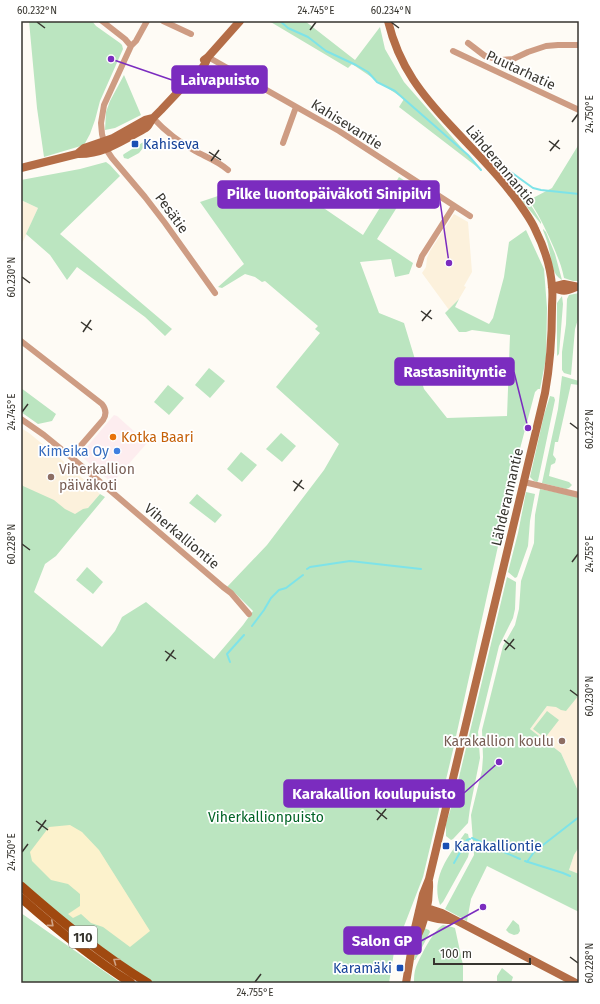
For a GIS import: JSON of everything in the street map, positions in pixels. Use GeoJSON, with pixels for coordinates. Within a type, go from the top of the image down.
{"type":"FeatureCollection","features":[{"type":"Feature","properties":{"kind":"main road"},"geometry":{"type":"LineString","coordinates":[[21,168],[77,154],[84,148],[105,145],[113,138],[145,120],[153,118],[193,76],[194,69],[208,57],[240,21]]}},
{"type":"Feature","properties":{"kind":"main road","name":"Lähderannantie"},"geometry":{"type":"LineString","coordinates":[[388,21],[397,50],[418,88],[434,108],[499,178],[513,195],[532,223],[544,252],[552,287],[552,328],[549,369],[545,393],[429,880],[430,893],[424,911],[414,928],[406,983]]}},
{"type":"Feature","properties":{"kind":"main road"},"geometry":{"type":"LineString","coordinates":[[552,287],[562,291],[567,291],[578,287]]}},
{"type":"Feature","properties":{"kind":"main road","name":"110"},"geometry":{"type":"LineString","coordinates":[[21,886],[96,948],[148,983]]}},
{"type":"Feature","properties":{"kind":"main road","name":"110"},"geometry":{"type":"LineString","coordinates":[[21,898],[66,936],[107,967],[132,983]]}},
{"type":"Feature","properties":{"kind":"main road"},"geometry":{"type":"LineString","coordinates":[[424,911],[442,913],[576,983]]}},
{"type":"Feature","properties":{"kind":"street"},"geometry":{"type":"LineString","coordinates":[[102,21],[125,39],[131,46]]}},
{"type":"Feature","properties":{"kind":"street"},"geometry":{"type":"LineString","coordinates":[[105,145],[101,123],[104,105],[131,46],[136,42],[147,21]]}},
{"type":"Feature","properties":{"kind":"street"},"geometry":{"type":"LineString","coordinates":[[163,21],[191,34]]}},
{"type":"Feature","properties":{"kind":"street"},"geometry":{"type":"LineString","coordinates":[[468,43],[485,56],[501,60],[513,59],[546,46],[579,45]]}},
{"type":"Feature","properties":{"kind":"street","name":"Puutarhatie"},"geometry":{"type":"LineString","coordinates":[[453,51],[579,110]]}},
{"type":"Feature","properties":{"kind":"street","name":"Kahisevantie"},"geometry":{"type":"LineString","coordinates":[[208,57],[339,131],[470,216]]}},
{"type":"Feature","properties":{"kind":"street"},"geometry":{"type":"LineString","coordinates":[[283,143],[296,107]]}},
{"type":"Feature","properties":{"kind":"street"},"geometry":{"type":"LineString","coordinates":[[153,118],[173,136],[194,150],[222,164],[228,170]]}},
{"type":"Feature","properties":{"kind":"street","name":"Pesätie"},"geometry":{"type":"LineString","coordinates":[[105,145],[112,158],[165,223],[215,293]]}},
{"type":"Feature","properties":{"kind":"street"},"geometry":{"type":"LineString","coordinates":[[419,265],[422,256],[454,206]]}},
{"type":"Feature","properties":{"kind":"street"},"geometry":{"type":"LineString","coordinates":[[21,340],[102,404],[105,408],[106,412],[104,420],[71,457]]}},
{"type":"Feature","properties":{"kind":"street","name":"Viherkalliontie"},"geometry":{"type":"LineString","coordinates":[[21,418],[71,457],[231,593],[249,614]]}},
{"type":"Feature","properties":{"kind":"street"},"geometry":{"type":"LineString","coordinates":[[524,482],[579,495]]}},
{"type":"Feature","properties":{"kind":"shaded area"},"geometry":{"type":"Polygon","coordinates":[[[21,200],[38,208],[21,246],[21,200]]]}},
{"type":"Feature","properties":{"kind":"shaded area"},"geometry":{"type":"Polygon","coordinates":[[[454,214],[468,222],[472,272],[459,299],[449,310],[422,273],[426,267],[427,258],[430,251],[454,214]]]}},
{"type":"Feature","properties":{"kind":"shaded area"},"geometry":{"type":"Polygon","coordinates":[[[114,415],[147,443],[112,483],[80,455],[114,415]]]}},
{"type":"Feature","properties":{"kind":"shaded area","name":"Viherkallion päiväkoti"},"geometry":{"type":"Polygon","coordinates":[[[21,428],[62,460],[100,494],[68,527],[21,527],[21,428]]]}},
{"type":"Feature","properties":{"kind":"shaded area","name":"Karakallion koulu"},"geometry":{"type":"Polygon","coordinates":[[[579,667],[579,793],[561,753],[530,729],[579,667]]]}},
{"type":"Feature","properties":{"kind":"shaded area"},"geometry":{"type":"Polygon","coordinates":[[[579,847],[579,874],[569,870],[574,855],[579,847]]]}},
{"type":"Feature","properties":{"kind":"green space"},"geometry":{"type":"Polygon","coordinates":[[[29,21],[92,21],[96,26],[120,43],[123,49],[100,101],[90,134],[84,145],[44,157],[37,108],[29,21]]]}},
{"type":"Feature","properties":{"kind":"green space"},"geometry":{"type":"Polygon","coordinates":[[[269,21],[305,21],[355,60],[380,27],[385,49],[404,82],[481,170],[399,107],[404,99],[352,64],[348,68],[269,21]]]}},
{"type":"Feature","properties":{"kind":"green space"},"geometry":{"type":"Polygon","coordinates":[[[124,75],[141,115],[115,128],[105,130],[106,112],[110,101],[124,75]]]}},
{"type":"Feature","properties":{"kind":"green space"},"geometry":{"type":"Polygon","coordinates":[[[145,141],[148,142],[139,153],[128,159],[124,158],[124,154],[145,141]]]}},
{"type":"Feature","properties":{"kind":"green space"},"geometry":{"type":"Polygon","coordinates":[[[579,144],[579,281],[573,281],[564,278],[554,248],[531,203],[533,198],[552,188],[579,144]]]}},
{"type":"Feature","properties":{"kind":"green space"},"geometry":{"type":"Polygon","coordinates":[[[106,162],[120,176],[60,234],[172,329],[165,336],[145,317],[77,267],[67,280],[50,255],[26,234],[38,208],[21,200],[21,180],[80,169],[106,162]]]}},
{"type":"Feature","properties":{"kind":"green space"},"geometry":{"type":"Polygon","coordinates":[[[495,168],[510,180],[527,199],[541,224],[495,168]]]}},
{"type":"Feature","properties":{"kind":"green space","name":"Viherkallionpuisto"},"geometry":{"type":"Polygon","coordinates":[[[399,177],[411,185],[377,239],[413,263],[409,274],[395,277],[391,259],[360,262],[379,313],[404,323],[424,389],[447,418],[507,416],[510,335],[472,330],[459,332],[445,313],[459,299],[455,307],[489,324],[493,318],[504,277],[509,242],[526,230],[544,269],[547,308],[546,358],[540,389],[535,392],[517,460],[453,750],[423,877],[394,952],[389,983],[155,983],[119,962],[21,884],[21,483],[23,486],[54,500],[65,509],[75,514],[88,508],[100,494],[105,497],[56,556],[45,564],[34,592],[102,647],[115,631],[122,617],[146,602],[214,659],[253,611],[227,587],[267,545],[324,470],[339,444],[276,387],[320,333],[315,329],[318,326],[265,281],[262,282],[255,277],[245,274],[222,288],[218,287],[244,264],[200,202],[224,194],[264,188],[284,200],[293,187],[363,235],[399,177]]]}},
{"type":"Feature","properties":{"kind":"green space"},"geometry":{"type":"Polygon","coordinates":[[[543,229],[546,232],[555,254],[562,280],[558,277],[554,270],[543,229]]]}},
{"type":"Feature","properties":{"kind":"green space"},"geometry":{"type":"Polygon","coordinates":[[[579,293],[579,316],[575,329],[571,375],[564,373],[562,370],[562,352],[566,324],[567,299],[569,295],[579,293]]]}},
{"type":"Feature","properties":{"kind":"green space"},"geometry":{"type":"Polygon","coordinates":[[[562,296],[563,304],[559,354],[557,356],[557,303],[562,296]]]}},
{"type":"Feature","properties":{"kind":"green space"},"geometry":{"type":"Polygon","coordinates":[[[209,368],[225,381],[210,398],[195,385],[209,368]]]}},
{"type":"Feature","properties":{"kind":"green space"},"geometry":{"type":"Polygon","coordinates":[[[562,376],[579,381],[579,385],[571,384],[558,442],[555,442],[553,455],[556,459],[555,463],[551,465],[549,476],[569,482],[572,485],[566,489],[542,483],[558,409],[562,376]]]}},
{"type":"Feature","properties":{"kind":"green space"},"geometry":{"type":"Polygon","coordinates":[[[168,385],[184,398],[169,415],[154,402],[168,385]]]}},
{"type":"Feature","properties":{"kind":"green space"},"geometry":{"type":"Polygon","coordinates":[[[21,388],[56,414],[52,421],[38,424],[21,412],[21,388]]]}},
{"type":"Feature","properties":{"kind":"green space"},"geometry":{"type":"Polygon","coordinates":[[[550,396],[554,397],[555,400],[537,482],[530,477],[544,415],[550,396]]]}},
{"type":"Feature","properties":{"kind":"green space"},"geometry":{"type":"Polygon","coordinates":[[[281,433],[296,446],[282,462],[266,449],[281,433]]]}},
{"type":"Feature","properties":{"kind":"green space"},"geometry":{"type":"Polygon","coordinates":[[[241,452],[257,465],[242,482],[227,469],[241,452]]]}},
{"type":"Feature","properties":{"kind":"green space"},"geometry":{"type":"Polygon","coordinates":[[[540,489],[579,497],[579,695],[566,711],[556,707],[547,706],[530,729],[561,753],[579,793],[579,847],[574,855],[569,870],[579,874],[579,912],[487,866],[471,899],[467,921],[445,909],[474,855],[471,815],[482,770],[482,730],[503,646],[515,625],[519,609],[521,581],[534,543],[535,515],[540,489]]]}},
{"type":"Feature","properties":{"kind":"green space"},"geometry":{"type":"Polygon","coordinates":[[[526,492],[535,494],[530,521],[528,546],[517,577],[515,578],[508,572],[526,492]]]}},
{"type":"Feature","properties":{"kind":"green space"},"geometry":{"type":"Polygon","coordinates":[[[197,494],[222,515],[215,523],[189,503],[197,494]]]}},
{"type":"Feature","properties":{"kind":"green space"},"geometry":{"type":"Polygon","coordinates":[[[87,567],[103,582],[93,594],[76,580],[87,567]]]}},
{"type":"Feature","properties":{"kind":"green space"},"geometry":{"type":"Polygon","coordinates":[[[507,577],[516,582],[515,609],[513,618],[499,646],[478,732],[480,758],[468,823],[451,840],[446,836],[446,824],[454,798],[507,577]]]}},
{"type":"Feature","properties":{"kind":"green space"},"geometry":{"type":"Polygon","coordinates":[[[547,711],[559,720],[545,738],[533,729],[547,711]]]}},
{"type":"Feature","properties":{"kind":"green space"},"geometry":{"type":"Polygon","coordinates":[[[465,833],[468,834],[469,840],[468,857],[440,905],[438,885],[443,866],[465,833]]]}},
{"type":"Feature","properties":{"kind":"green space"},"geometry":{"type":"Polygon","coordinates":[[[21,913],[121,983],[21,983],[21,913]]]}},
{"type":"Feature","properties":{"kind":"green space"},"geometry":{"type":"Polygon","coordinates":[[[513,920],[519,925],[520,931],[518,934],[514,935],[506,930],[513,920]]]}},
{"type":"Feature","properties":{"kind":"green space"},"geometry":{"type":"Polygon","coordinates":[[[443,925],[455,928],[463,965],[463,983],[414,983],[415,969],[421,957],[432,937],[443,925]]]}},
{"type":"Feature","properties":{"kind":"green space"},"geometry":{"type":"Polygon","coordinates":[[[424,928],[430,932],[414,960],[418,944],[424,928]]]}},
{"type":"Feature","properties":{"kind":"green space"},"geometry":{"type":"Polygon","coordinates":[[[502,968],[513,977],[511,983],[497,981],[497,976],[502,968]]]}},
{"type":"Feature","properties":{"kind":"sand"},"geometry":{"type":"Polygon","coordinates":[[[70,825],[82,832],[99,850],[150,931],[130,947],[103,927],[91,923],[81,914],[73,918],[68,914],[80,906],[80,894],[68,884],[51,880],[32,861],[30,852],[49,827],[70,825]]]}},
{"type":"Feature","properties":{"kind":"waterway"},"geometry":{"type":"LineString","coordinates":[[280,21],[288,28],[308,37],[326,51],[368,72],[377,82],[395,91],[468,155],[481,170]]}},
{"type":"Feature","properties":{"kind":"waterway"},"geometry":{"type":"LineString","coordinates":[[494,160],[533,188],[579,194]]}},
{"type":"Feature","properties":{"kind":"waterway"},"geometry":{"type":"LineString","coordinates":[[307,569],[310,567],[350,561],[421,569]]}},
{"type":"Feature","properties":{"kind":"waterway"},"geometry":{"type":"LineString","coordinates":[[252,626],[271,598],[279,590],[286,588],[303,575]]}},
{"type":"Feature","properties":{"kind":"waterway"},"geometry":{"type":"LineString","coordinates":[[230,662],[227,654],[244,635]]}},
{"type":"Feature","properties":{"kind":"waterway"},"geometry":{"type":"LineString","coordinates":[[527,862],[534,852],[579,817]]}},
{"type":"Feature","properties":{"kind":"waterway"},"geometry":{"type":"LineString","coordinates":[[472,838],[520,859]]}},
{"type":"Feature","properties":{"kind":"waterway"},"geometry":{"type":"LineString","coordinates":[[454,863],[467,840],[470,839]]}},
{"type":"Feature","properties":{"kind":"waterway"},"geometry":{"type":"LineString","coordinates":[[525,861],[570,876]]}},
{"type":"Feature","properties":{"kind":"place","name":"Laivapuisto"},"geometry":{"type":"Point","coordinates":[111,59]}},
{"type":"Feature","properties":{"kind":"place","name":"Kahiseva"},"geometry":{"type":"Point","coordinates":[135,144]}},
{"type":"Feature","properties":{"kind":"place","name":"Pilke luontopäiväkoti Sinipilvi"},"geometry":{"type":"Point","coordinates":[449,263]}},
{"type":"Feature","properties":{"kind":"place","name":"Rastasniityntie"},"geometry":{"type":"Point","coordinates":[528,428]}},
{"type":"Feature","properties":{"kind":"place","name":"Kotka Baari"},"geometry":{"type":"Point","coordinates":[113,437]}},
{"type":"Feature","properties":{"kind":"place","name":"Kimeika Oy"},"geometry":{"type":"Point","coordinates":[117,451]}},
{"type":"Feature","properties":{"kind":"place","name":"Viherkallion päiväkoti"},"geometry":{"type":"Point","coordinates":[51,477]}},
{"type":"Feature","properties":{"kind":"place","name":"Karakallion koulu"},"geometry":{"type":"Point","coordinates":[562,741]}},
{"type":"Feature","properties":{"kind":"place","name":"Karakallion koulupuisto"},"geometry":{"type":"Point","coordinates":[499,762]}},
{"type":"Feature","properties":{"kind":"place","name":"Karakalliontie"},"geometry":{"type":"Point","coordinates":[446,846]}},
{"type":"Feature","properties":{"kind":"place","name":"Salon GP"},"geometry":{"type":"Point","coordinates":[483,907]}},
{"type":"Feature","properties":{"kind":"place","name":"Karamäki"},"geometry":{"type":"Point","coordinates":[400,968]}}]}
